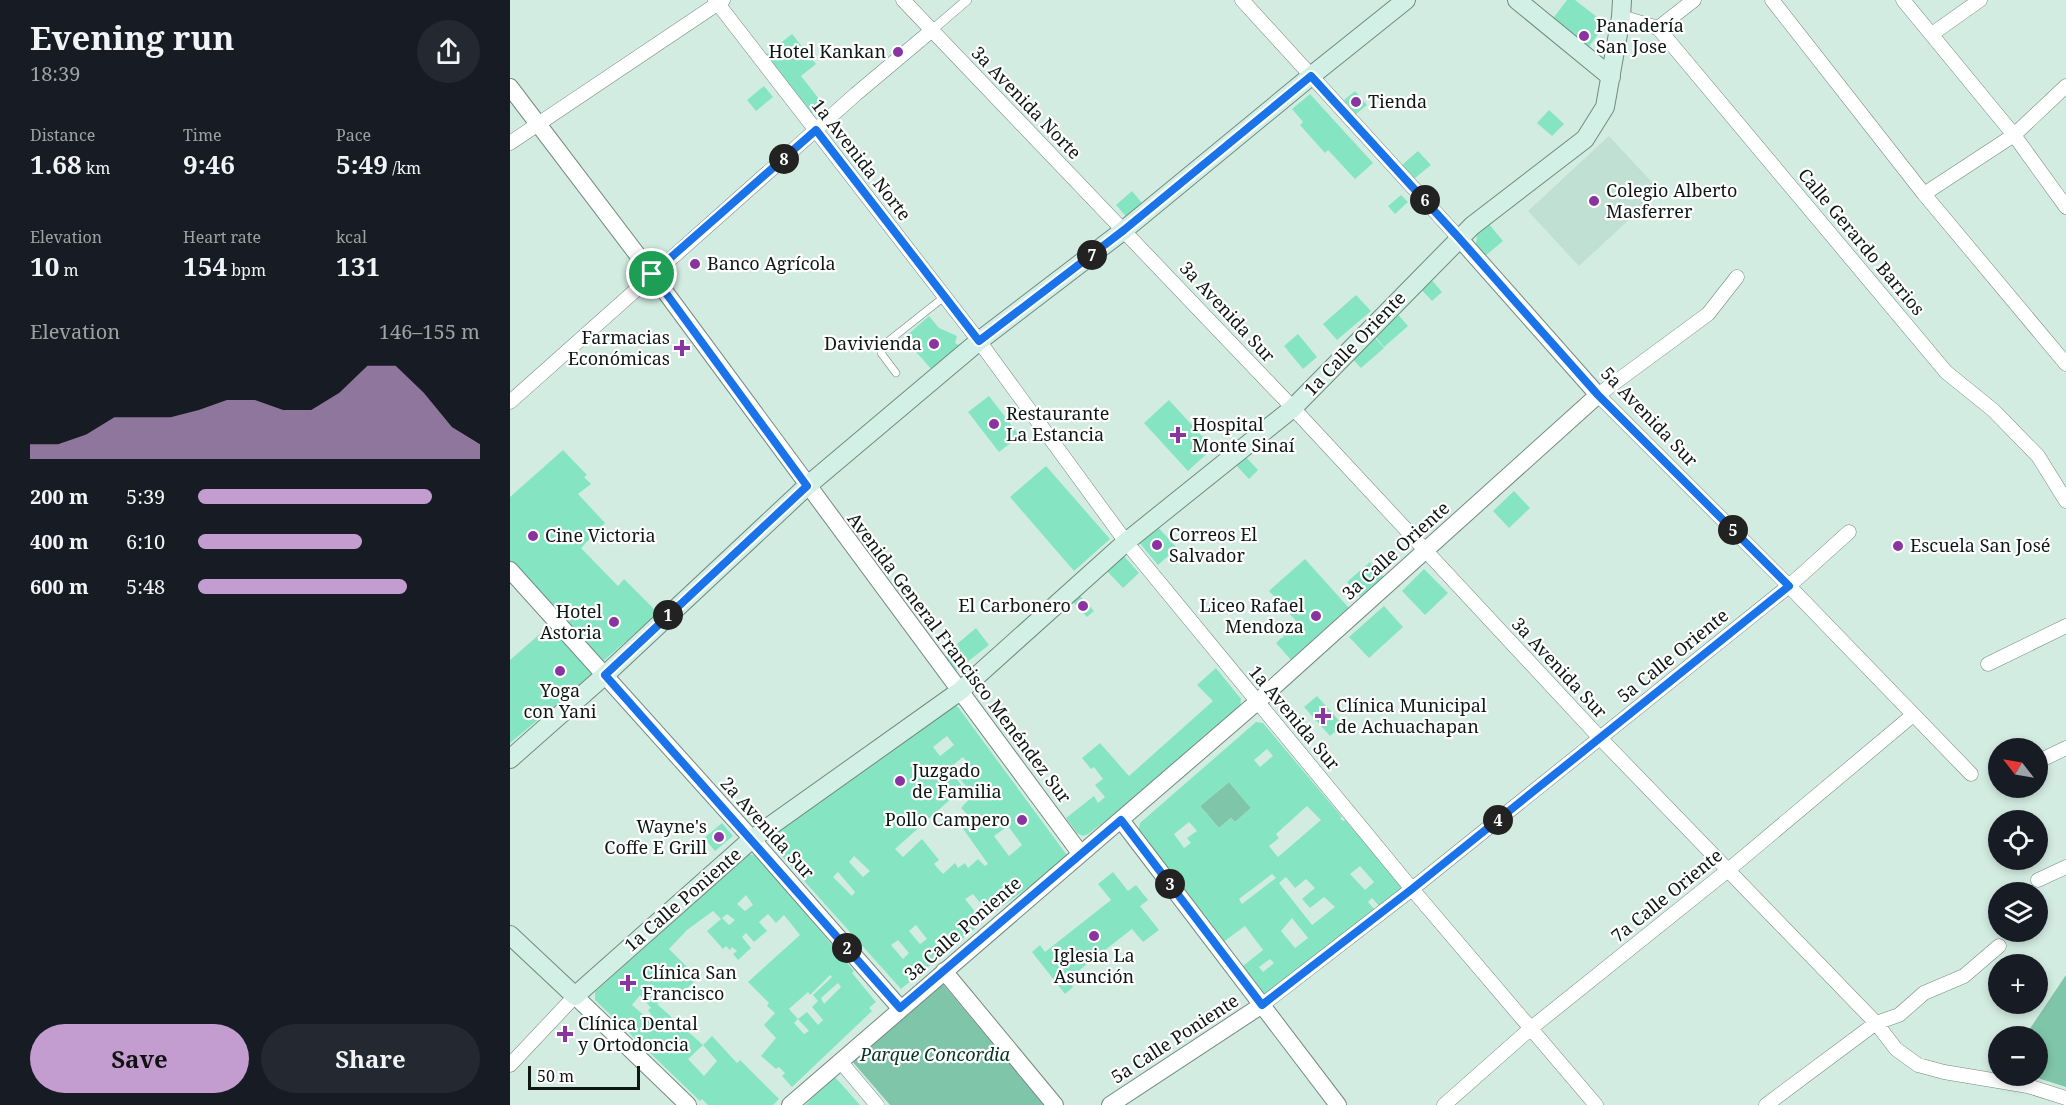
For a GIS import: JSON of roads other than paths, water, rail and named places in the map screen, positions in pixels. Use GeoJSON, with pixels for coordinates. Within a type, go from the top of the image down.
{"type":"FeatureCollection","features":[{"type":"Feature","properties":{"kind":"main road"},"geometry":{"type":"LineString","coordinates":[[510,759],[605,675],[807,486],[979,341],[1124,230],[1406,0]]}},
{"type":"Feature","properties":{"kind":"main road"},"geometry":{"type":"LineString","coordinates":[[1517,0],[1611,77]]}},
{"type":"Feature","properties":{"kind":"main road"},"geometry":{"type":"LineString","coordinates":[[1611,77],[1622,9]]}},
{"type":"Feature","properties":{"kind":"main road","name":"1a Calle Oriente"},"geometry":{"type":"LineString","coordinates":[[960,691],[1126,543],[1293,408],[1459,238],[1586,139],[1605,107],[1611,77]]}},
{"type":"Feature","properties":{"kind":"main road","name":"1a Calle Poniente"},"geometry":{"type":"LineString","coordinates":[[575,996],[752,839],[960,691]]}},
{"type":"Feature","properties":{"kind":"main road"},"geometry":{"type":"LineString","coordinates":[[510,935],[575,996]]}},
{"type":"Feature","properties":{"kind":"street","name":"3a Avenida Norte"},"geometry":{"type":"LineString","coordinates":[[903,0],[1124,230]]}},
{"type":"Feature","properties":{"kind":"street"},"geometry":{"type":"LineString","coordinates":[[510,402],[652,274],[967,0]]}},
{"type":"Feature","properties":{"kind":"street","name":"5a Avenida Sur"},"geometry":{"type":"LineString","coordinates":[[1242,0],[1459,238],[1598,395],[1789,586],[1971,774]]}},
{"type":"Feature","properties":{"kind":"street"},"geometry":{"type":"LineString","coordinates":[[1622,9],[1658,28],[1694,0]]}},
{"type":"Feature","properties":{"kind":"street"},"geometry":{"type":"LineString","coordinates":[[1772,0],[1924,194],[2066,364]]}},
{"type":"Feature","properties":{"kind":"street"},"geometry":{"type":"LineString","coordinates":[[1903,0],[2014,135],[2066,207]]}},
{"type":"Feature","properties":{"kind":"street"},"geometry":{"type":"LineString","coordinates":[[1932,34],[1980,0]]}},
{"type":"Feature","properties":{"kind":"street"},"geometry":{"type":"LineString","coordinates":[[510,143],[719,1]]}},
{"type":"Feature","properties":{"kind":"street","name":"1a Avenida Norte"},"geometry":{"type":"LineString","coordinates":[[719,1],[979,341]]}},
{"type":"Feature","properties":{"kind":"street","name":"Calle Gerardo Barrios"},"geometry":{"type":"LineString","coordinates":[[1658,28],[1946,372],[1993,410],[2038,456],[2066,501]]}},
{"type":"Feature","properties":{"kind":"street"},"geometry":{"type":"LineString","coordinates":[[1924,194],[2014,135],[2066,86]]}},
{"type":"Feature","properties":{"kind":"street","name":"Avenida General Francisco Menéndez Sur"},"geometry":{"type":"LineString","coordinates":[[510,87],[652,274],[1080,854]]}},
{"type":"Feature","properties":{"kind":"street","name":"3a Avenida Sur"},"geometry":{"type":"LineString","coordinates":[[1124,230],[1600,738],[1876,1023],[1896,1049],[1918,1065],[1944,1072],[2028,1086],[2066,1098]]}},
{"type":"Feature","properties":{"kind":"street","name":"3a Calle Oriente"},"geometry":{"type":"LineString","coordinates":[[1080,854],[1257,702],[1598,395],[1708,314],[1737,277]]}},
{"type":"Feature","properties":{"kind":"street","name":"1a Avenida Sur"},"geometry":{"type":"LineString","coordinates":[[979,341],[1126,543],[1412,889],[1596,1105]]}},
{"type":"Feature","properties":{"kind":"street","name":"5a Calle Oriente"},"geometry":{"type":"LineString","coordinates":[[1262,1005],[1412,889],[1789,586],[1849,532]]}},
{"type":"Feature","properties":{"kind":"street","name":"2a Avenida Sur"},"geometry":{"type":"LineString","coordinates":[[510,570],[752,839],[900,1008]]}},
{"type":"Feature","properties":{"kind":"street"},"geometry":{"type":"LineString","coordinates":[[1988,664],[2066,626]]}},
{"type":"Feature","properties":{"kind":"street","name":"7a Calle Oriente"},"geometry":{"type":"LineString","coordinates":[[1444,1105],[1530,1029],[1727,871],[1913,715]]}},
{"type":"Feature","properties":{"kind":"street"},"geometry":{"type":"LineString","coordinates":[[2048,757],[2066,748]]}},
{"type":"Feature","properties":{"kind":"street"},"geometry":{"type":"LineString","coordinates":[[1121,820],[1338,1105]]}},
{"type":"Feature","properties":{"kind":"street","name":"3a Calle Poniente"},"geometry":{"type":"LineString","coordinates":[[790,1105],[1080,854]]}},
{"type":"Feature","properties":{"kind":"street"},"geometry":{"type":"LineString","coordinates":[[2037,880],[2066,867]]}},
{"type":"Feature","properties":{"kind":"street"},"geometry":{"type":"LineString","coordinates":[[1766,1105],[1876,1023],[1899,1015],[1924,993],[1964,976],[1999,946]]}},
{"type":"Feature","properties":{"kind":"street"},"geometry":{"type":"LineString","coordinates":[[944,971],[1055,1105]]}},
{"type":"Feature","properties":{"kind":"street"},"geometry":{"type":"LineString","coordinates":[[575,996],[688,1105]]}},
{"type":"Feature","properties":{"kind":"street","name":"1a Calle Poniente"},"geometry":{"type":"LineString","coordinates":[[510,1065],[575,996]]}},
{"type":"Feature","properties":{"kind":"street","name":"5a Calle Poniente"},"geometry":{"type":"LineString","coordinates":[[1110,1105],[1262,1005]]}},
{"type":"Feature","properties":{"kind":"street"},"geometry":{"type":"LineString","coordinates":[[840,1061],[877,1105]]}},
{"type":"Feature","properties":{"kind":"lane"},"geometry":{"type":"LineString","coordinates":[[896,373],[881,353],[886,343],[944,297]]}},
{"type":"Feature","properties":{"kind":"place","name":"Panadería San Jose"},"geometry":{"type":"Point","coordinates":[1584,36]}},
{"type":"Feature","properties":{"kind":"place","name":"Hotel Kankan"},"geometry":{"type":"Point","coordinates":[898,52]}},
{"type":"Feature","properties":{"kind":"place","name":"Tienda"},"geometry":{"type":"Point","coordinates":[1356,102]}},
{"type":"Feature","properties":{"kind":"place","name":"Colegio Alberto Masferrer"},"geometry":{"type":"Point","coordinates":[1594,201]}},
{"type":"Feature","properties":{"kind":"place","name":"Banco Agrícola"},"geometry":{"type":"Point","coordinates":[695,264]}},
{"type":"Feature","properties":{"kind":"place","name":"Davivienda"},"geometry":{"type":"Point","coordinates":[934,344]}},
{"type":"Feature","properties":{"kind":"place","name":"Farmacias Económicas"},"geometry":{"type":"Point","coordinates":[682,348]}},
{"type":"Feature","properties":{"kind":"place","name":"Restaurante La Estancia"},"geometry":{"type":"Point","coordinates":[994,424]}},
{"type":"Feature","properties":{"kind":"place","name":"Hospital Monte Sinaí"},"geometry":{"type":"Point","coordinates":[1178,435]}},
{"type":"Feature","properties":{"kind":"place","name":"Cine Victoria"},"geometry":{"type":"Point","coordinates":[533,536]}},
{"type":"Feature","properties":{"kind":"place","name":"Correos El Salvador"},"geometry":{"type":"Point","coordinates":[1157,545]}},
{"type":"Feature","properties":{"kind":"place","name":"Escuela San José"},"geometry":{"type":"Point","coordinates":[1898,546]}},
{"type":"Feature","properties":{"kind":"place","name":"El Carbonero"},"geometry":{"type":"Point","coordinates":[1083,606]}},
{"type":"Feature","properties":{"kind":"place","name":"Liceo Rafael Mendoza"},"geometry":{"type":"Point","coordinates":[1316,616]}},
{"type":"Feature","properties":{"kind":"place","name":"Hotel Astoria"},"geometry":{"type":"Point","coordinates":[614,622]}},
{"type":"Feature","properties":{"kind":"place","name":"Yoga con Yani"},"geometry":{"type":"Point","coordinates":[560,671]}},
{"type":"Feature","properties":{"kind":"place","name":"Clínica Municipal de Achuachapan"},"geometry":{"type":"Point","coordinates":[1323,716]}},
{"type":"Feature","properties":{"kind":"place","name":"Juzgado de Familia"},"geometry":{"type":"Point","coordinates":[900,781]}},
{"type":"Feature","properties":{"kind":"place","name":"Pollo Campero"},"geometry":{"type":"Point","coordinates":[1022,820]}},
{"type":"Feature","properties":{"kind":"place","name":"Wayne's Coffe E Grill"},"geometry":{"type":"Point","coordinates":[719,837]}},
{"type":"Feature","properties":{"kind":"place","name":"Iglesia La Asunción"},"geometry":{"type":"Point","coordinates":[1094,936]}},
{"type":"Feature","properties":{"kind":"place","name":"Clínica San Francisco"},"geometry":{"type":"Point","coordinates":[628,983]}},
{"type":"Feature","properties":{"kind":"place","name":"Clínica Dental y Ortodoncia"},"geometry":{"type":"Point","coordinates":[565,1034]}},
{"type":"Feature","properties":{"kind":"park label","name":"Parque Concordia"},"geometry":{"type":"Point","coordinates":[935,1055]}}]}
